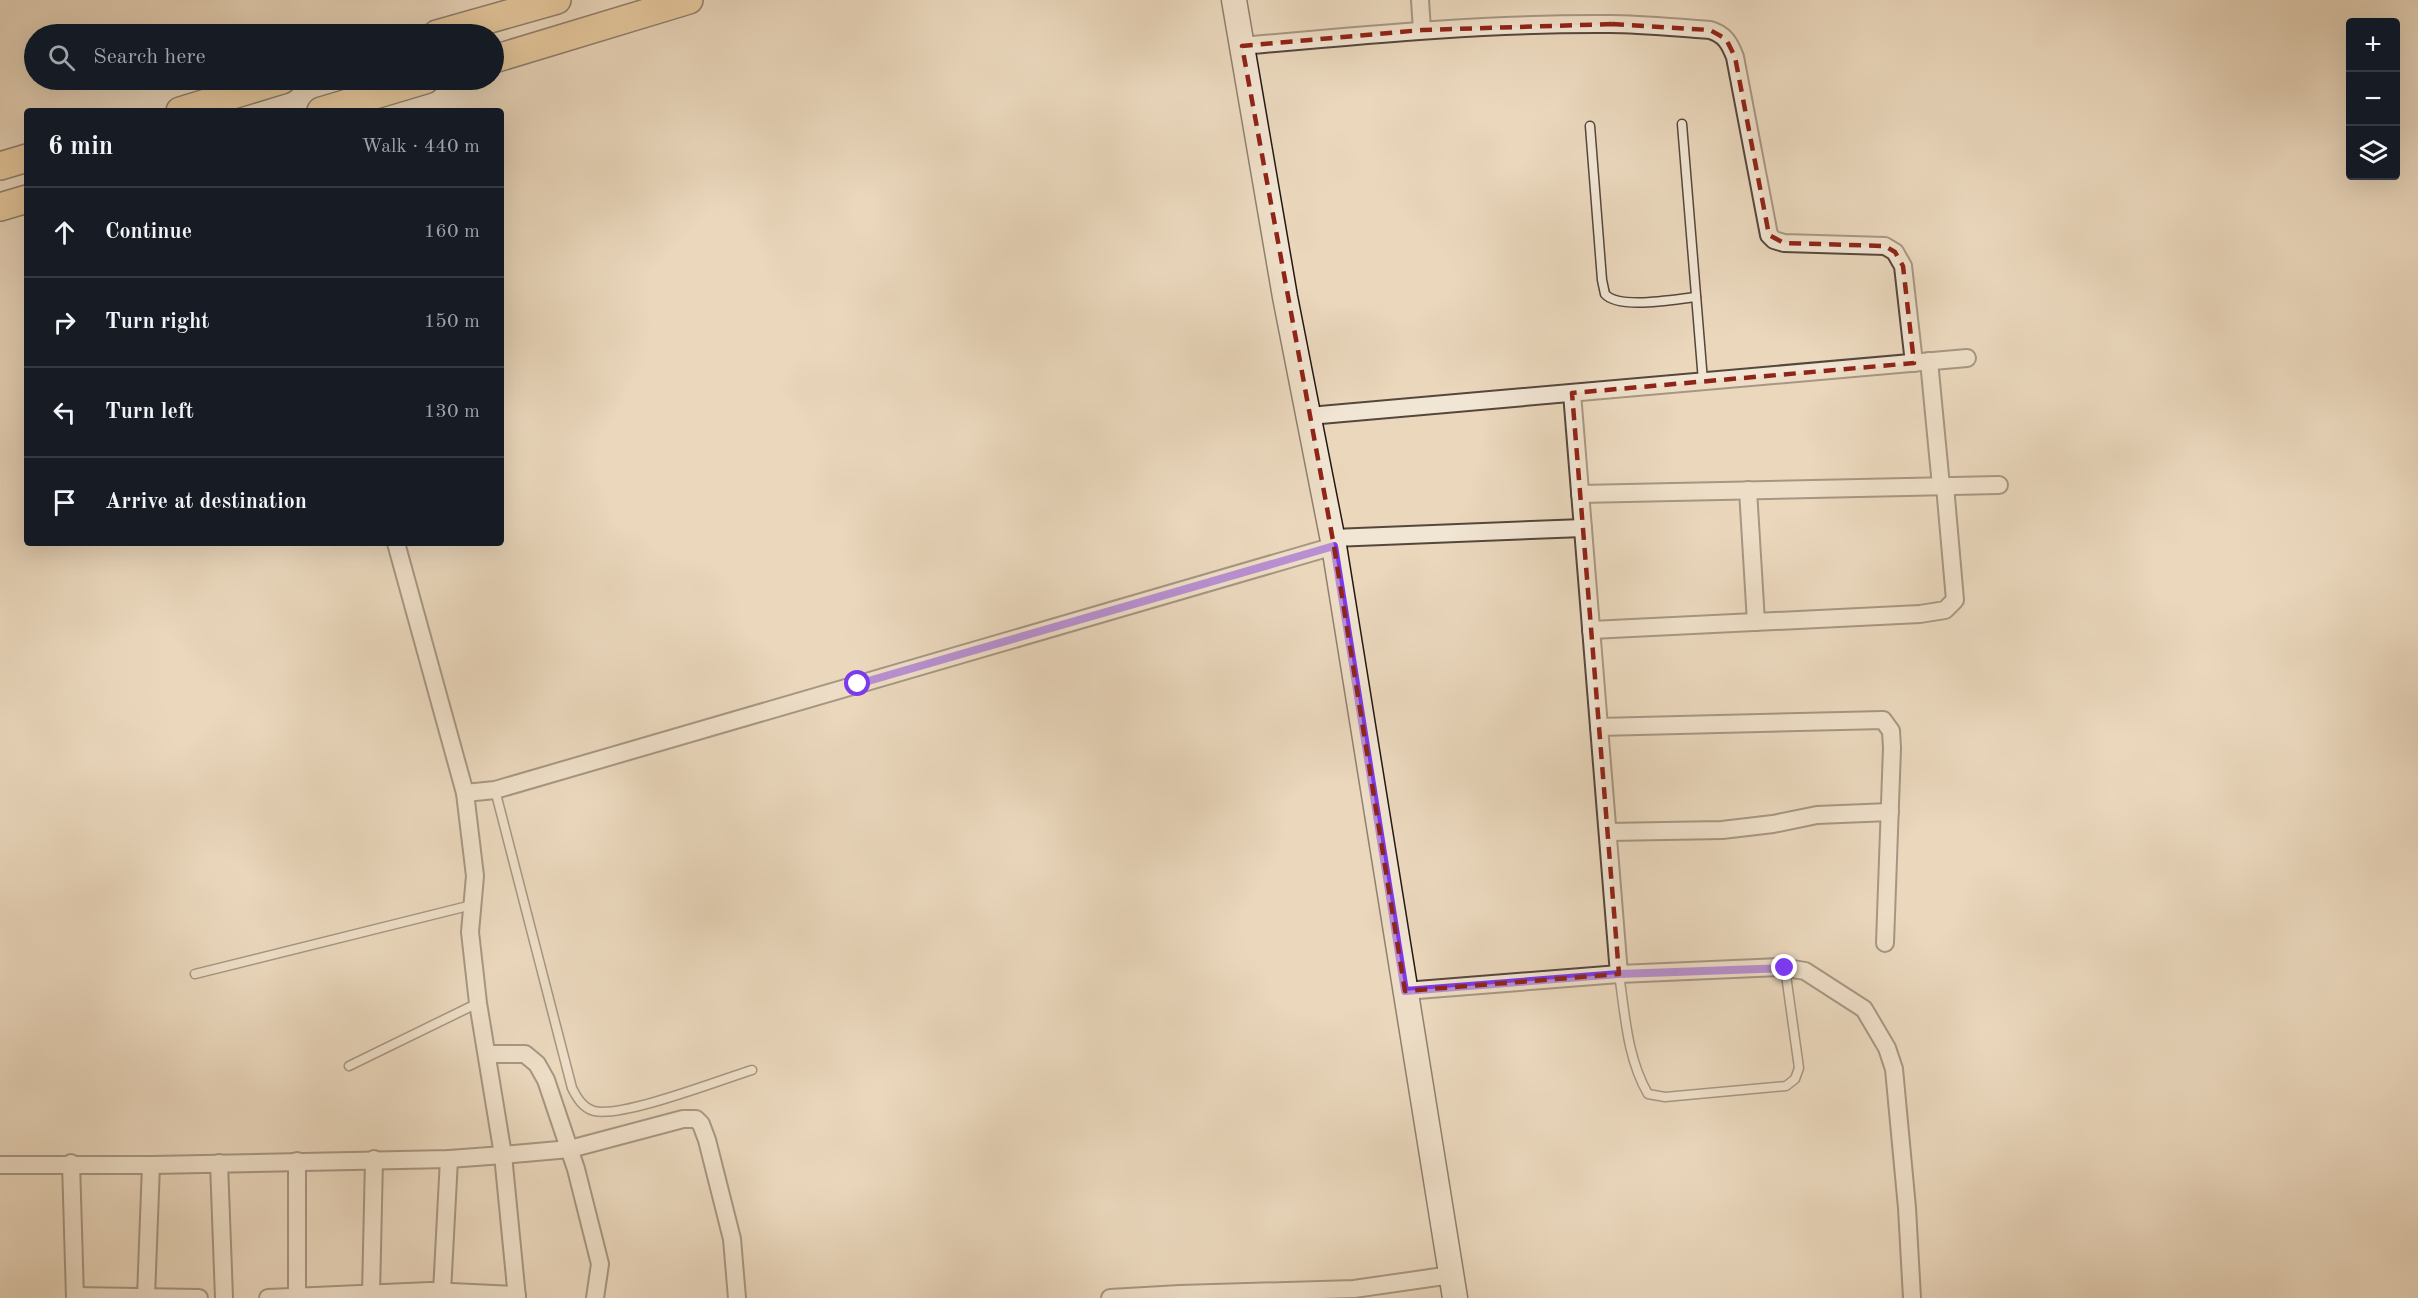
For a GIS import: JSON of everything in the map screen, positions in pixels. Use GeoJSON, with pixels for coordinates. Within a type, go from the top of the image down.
{"type":"FeatureCollection","features":[{"type":"Feature","properties":{"kind":"main road"},"geometry":{"type":"LineString","coordinates":[[472,24],[557,0]]}},
{"type":"Feature","properties":{"kind":"main road"},"geometry":{"type":"LineString","coordinates":[[504,56],[689,0]]}},
{"type":"Feature","properties":{"kind":"main road"},"geometry":{"type":"LineString","coordinates":[[190,108],[249,90]]}},
{"type":"Feature","properties":{"kind":"main road"},"geometry":{"type":"LineString","coordinates":[[331,108],[391,90]]}},
{"type":"Feature","properties":{"kind":"main road"},"geometry":{"type":"LineString","coordinates":[[0,166],[24,159]]}},
{"type":"Feature","properties":{"kind":"main road"},"geometry":{"type":"LineString","coordinates":[[0,207],[24,200]]}},
{"type":"Feature","properties":{"kind":"street"},"geometry":{"type":"LineString","coordinates":[[1110,1298],[1453,1286],[1334,542],[1286,297],[1234,0]]}},
{"type":"Feature","properties":{"kind":"street"},"geometry":{"type":"LineString","coordinates":[[1420,0],[1422,30]]}},
{"type":"Feature","properties":{"kind":"street"},"geometry":{"type":"LineString","coordinates":[[1242,46],[1422,30],[1612,24],[1710,30],[1720,33],[1726,39],[1735,57],[1769,235],[1774,240],[1784,243],[1885,246],[1895,252],[1903,266],[1943,486],[1955,600],[1945,610],[1920,614],[1591,630]]}},
{"type":"Feature","properties":{"kind":"street"},"geometry":{"type":"LineString","coordinates":[[1309,416],[1966,358]]}},
{"type":"Feature","properties":{"kind":"street"},"geometry":{"type":"LineString","coordinates":[[1572,393],[1619,974]]}},
{"type":"Feature","properties":{"kind":"street"},"geometry":{"type":"LineString","coordinates":[[1580,494],[1999,485]]}},
{"type":"Feature","properties":{"kind":"street"},"geometry":{"type":"LineString","coordinates":[[1748,490],[1756,622]]}},
{"type":"Feature","properties":{"kind":"street"},"geometry":{"type":"LineString","coordinates":[[465,793],[495,789],[1334,542],[1583,528]]}},
{"type":"Feature","properties":{"kind":"street"},"geometry":{"type":"LineString","coordinates":[[268,1298],[442,1292],[517,1296],[503,1155],[478,1003],[470,932],[475,876],[465,793],[397,546]]}},
{"type":"Feature","properties":{"kind":"street"},"geometry":{"type":"LineString","coordinates":[[1599,727],[1883,720],[1891,731],[1885,943]]}},
{"type":"Feature","properties":{"kind":"street"},"geometry":{"type":"LineString","coordinates":[[1608,832],[1722,830],[1773,825],[1817,815],[1890,812]]}},
{"type":"Feature","properties":{"kind":"street"},"geometry":{"type":"LineString","coordinates":[[1405,991],[1619,974],[1785,968],[1805,971],[1864,1009],[1887,1048],[1894,1069],[1912,1298]]}},
{"type":"Feature","properties":{"kind":"street"},"geometry":{"type":"LineString","coordinates":[[487,1054],[525,1054],[537,1064],[559,1114],[600,1264],[595,1298]]}},
{"type":"Feature","properties":{"kind":"street"},"geometry":{"type":"LineString","coordinates":[[0,1165],[71,1163],[151,1165],[449,1159],[570,1149],[683,1119],[696,1119],[701,1124],[707,1140],[732,1239],[737,1298]]}},
{"type":"Feature","properties":{"kind":"street"},"geometry":{"type":"LineString","coordinates":[[371,1295],[374,1159]]}},
{"type":"Feature","properties":{"kind":"street"},"geometry":{"type":"LineString","coordinates":[[442,1292],[449,1159]]}},
{"type":"Feature","properties":{"kind":"street"},"geometry":{"type":"LineString","coordinates":[[297,1161],[297,1298]]}},
{"type":"Feature","properties":{"kind":"street"},"geometry":{"type":"LineString","coordinates":[[71,1163],[75,1297],[199,1298]]}},
{"type":"Feature","properties":{"kind":"street"},"geometry":{"type":"LineString","coordinates":[[219,1163],[224,1298]]}},
{"type":"Feature","properties":{"kind":"street"},"geometry":{"type":"LineString","coordinates":[[146,1297],[151,1165]]}},
{"type":"Feature","properties":{"kind":"lane"},"geometry":{"type":"LineString","coordinates":[[1682,124],[1703,381]]}},
{"type":"Feature","properties":{"kind":"lane"},"geometry":{"type":"LineString","coordinates":[[1590,126],[1605,294],[1617,302],[1696,297]]}},
{"type":"Feature","properties":{"kind":"lane"},"geometry":{"type":"LineString","coordinates":[[495,789],[572,1088],[578,1100],[592,1110],[609,1112],[659,1100],[752,1070]]}},
{"type":"Feature","properties":{"kind":"lane"},"geometry":{"type":"LineString","coordinates":[[195,974],[473,905]]}},
{"type":"Feature","properties":{"kind":"lane"},"geometry":{"type":"LineString","coordinates":[[1619,974],[1630,1048],[1638,1076],[1648,1094],[1665,1097],[1786,1086],[1795,1079],[1799,1068],[1785,968]]}},
{"type":"Feature","properties":{"kind":"lane"},"geometry":{"type":"LineString","coordinates":[[349,1066],[478,1003]]}},
{"type":"Feature","properties":{"kind":"highlighted area"},"geometry":{"type":"Polygon","coordinates":[[[1612,24],[1710,30],[1726,39],[1735,57],[1769,235],[1784,243],[1885,246],[1895,252],[1903,266],[1914,363],[1572,393],[1619,974],[1405,991],[1334,546],[1242,46],[1422,30],[1612,24]]]}},
{"type":"Feature","properties":{"kind":"route"},"geometry":{"type":"LineString","coordinates":[[858,684],[1334,546],[1405,991],[1619,974],[1785,968]]}}]}
